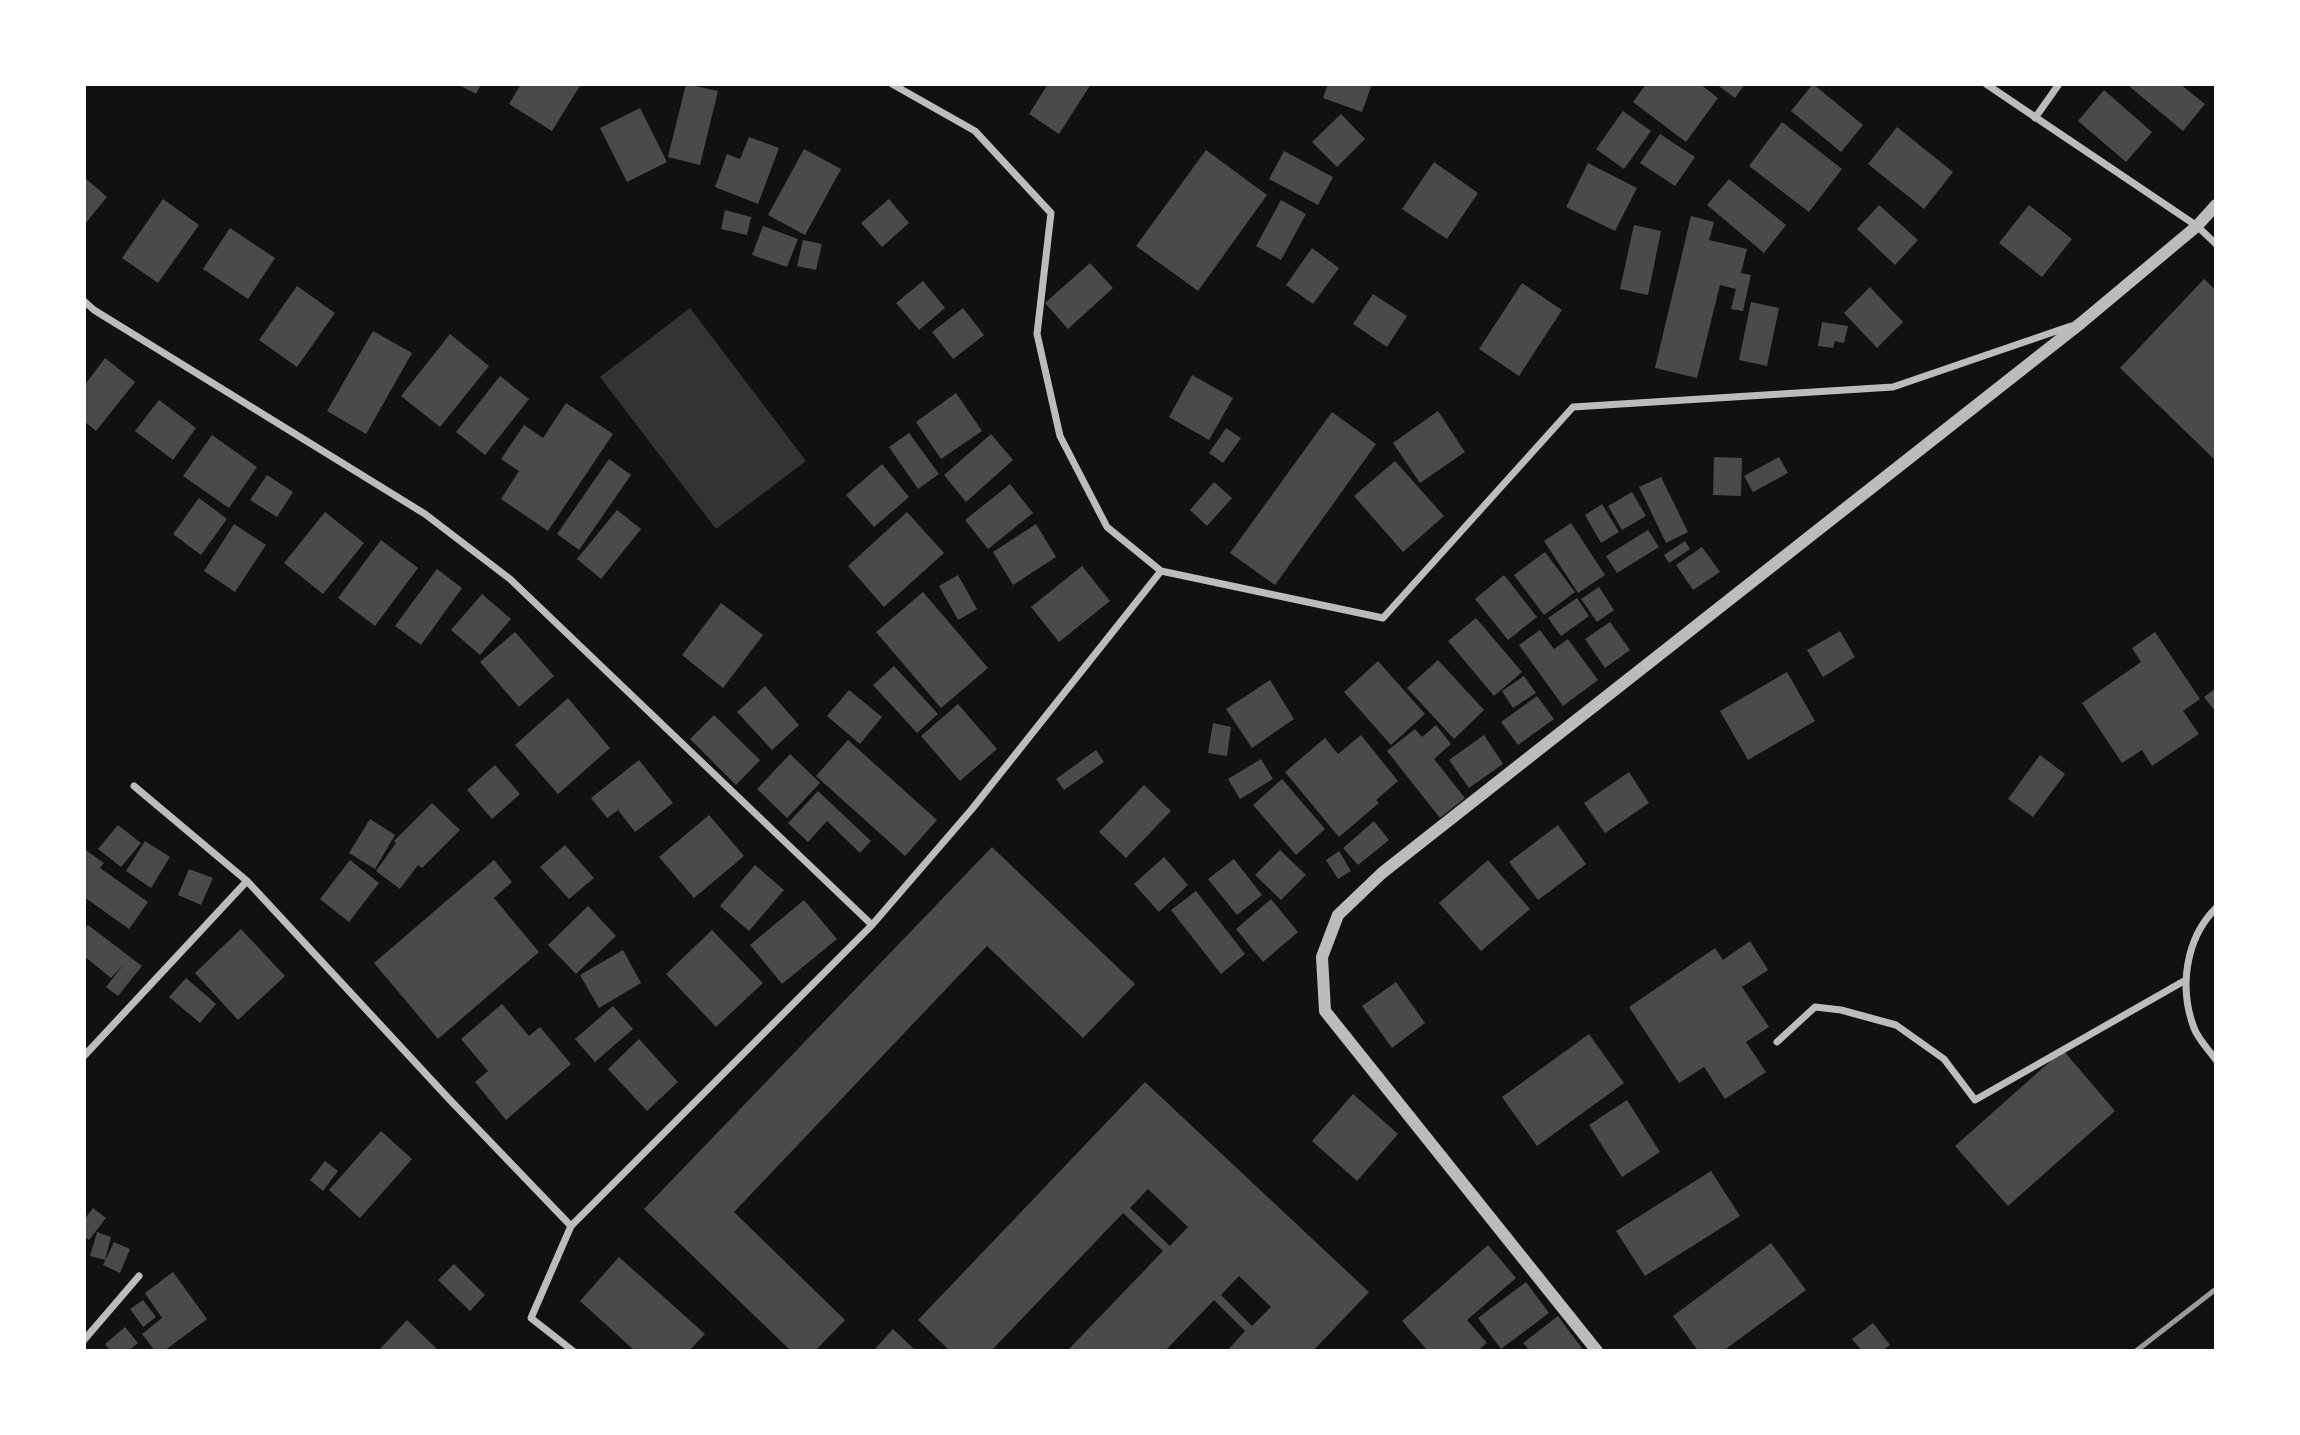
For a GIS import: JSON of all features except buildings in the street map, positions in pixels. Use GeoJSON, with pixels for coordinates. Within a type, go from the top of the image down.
{"type":"FeatureCollection","features":[{"type":"Feature","properties":{"kind":"street"},"geometry":{"type":"LineString","coordinates":[[892,84],[975,131],[1051,214],[1037,334],[1060,436],[1107,527],[1161,571],[1383,618],[1573,407],[1893,387],[2081,323]]}},
{"type":"Feature","properties":{"kind":"street"},"geometry":{"type":"LineString","coordinates":[[1986,84],[2197,226],[2216,244]]}},
{"type":"Feature","properties":{"kind":"street"},"geometry":{"type":"LineString","coordinates":[[2035,118],[2059,84]]}},
{"type":"Feature","properties":{"kind":"street"},"geometry":{"type":"LineString","coordinates":[[1597,1351],[1325,1012],[1322,957],[1338,915],[1382,873],[2081,323],[2197,226],[2216,205]]}},
{"type":"Feature","properties":{"kind":"street"},"geometry":{"type":"LineString","coordinates":[[84,301],[94,310],[425,513],[510,579],[872,925]]}},
{"type":"Feature","properties":{"kind":"street"},"geometry":{"type":"LineString","coordinates":[[573,1351],[531,1318],[571,1226],[872,925],[972,809],[1161,571]]}},
{"type":"Feature","properties":{"kind":"street"},"geometry":{"type":"LineString","coordinates":[[134,786],[247,881],[571,1226]]}},
{"type":"Feature","properties":{"kind":"street"},"geometry":{"type":"LineString","coordinates":[[84,1056],[247,881]]}},
{"type":"Feature","properties":{"kind":"street"},"geometry":{"type":"LineString","coordinates":[[2216,908],[2192,944],[2184,981],[2194,1029],[2216,1060]]}},
{"type":"Feature","properties":{"kind":"street"},"geometry":{"type":"LineString","coordinates":[[1777,1042],[1815,1007],[1841,1010],[1896,1026],[1944,1059],[1975,1100],[2184,981]]}},
{"type":"Feature","properties":{"kind":"street"},"geometry":{"type":"LineString","coordinates":[[84,1339],[139,1276]]}},
{"type":"Feature","properties":{"kind":"shaded area"},"geometry":{"type":"Polygon","coordinates":[[[690,308],[806,461],[716,529],[600,377],[690,308]]]}},
{"type":"Feature","properties":{"kind":"railway"},"geometry":{"type":"LineString","coordinates":[[2136,1351],[2216,1289]]}}]}
